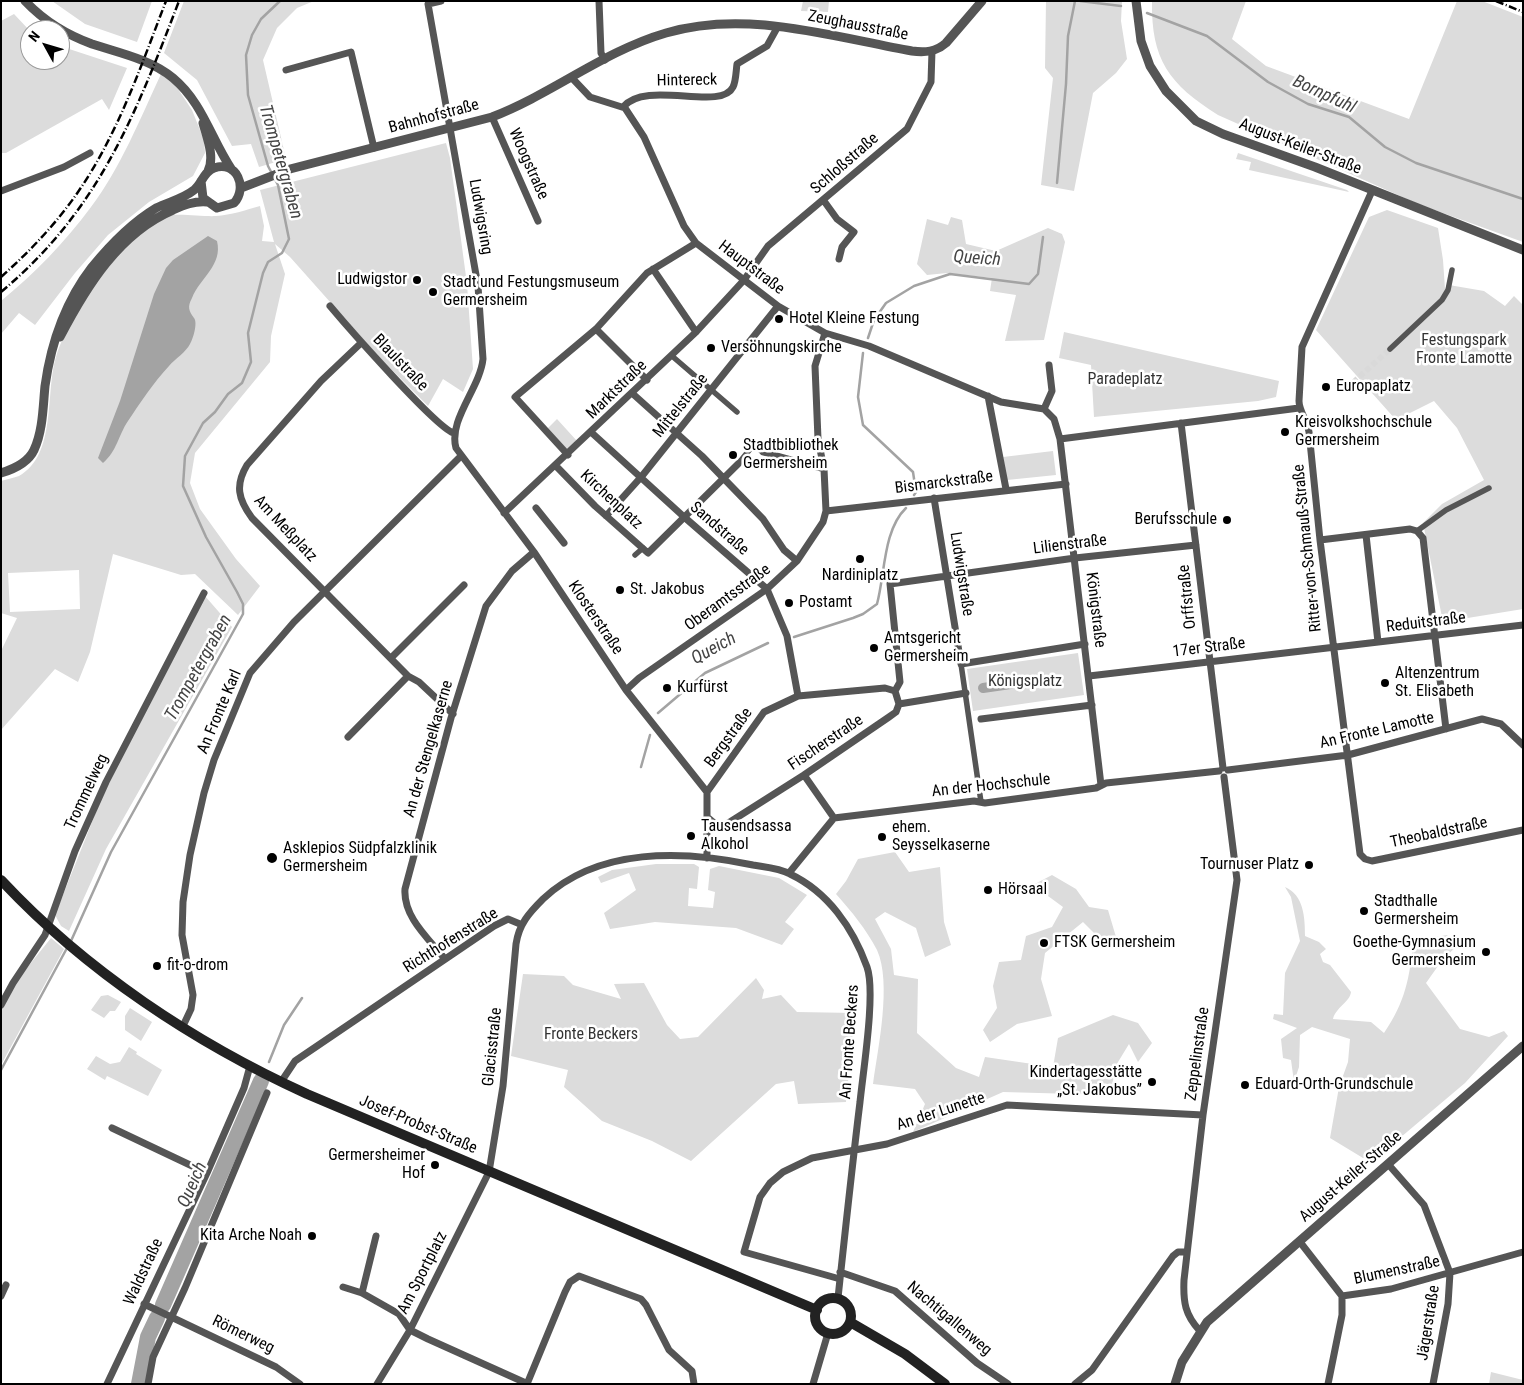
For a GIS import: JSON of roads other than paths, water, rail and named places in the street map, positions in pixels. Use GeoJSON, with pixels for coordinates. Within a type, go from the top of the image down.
{"type":"FeatureCollection","features":[{"type":"Feature","properties":{"kind":"main road","name":"Josef-Probst-Straße"},"geometry":{"type":"LineString","coordinates":[[1,880],[48,927],[137,998],[250,1066],[281,1082],[490,1172],[817,1310]]}},
{"type":"Feature","properties":{"kind":"main road"},"geometry":{"type":"LineString","coordinates":[[838,1298],[848,1305],[850,1322],[839,1333],[828,1333],[819,1326],[816,1315],[817,1310],[823,1301],[838,1298]]}},
{"type":"Feature","properties":{"kind":"main road"},"geometry":{"type":"LineString","coordinates":[[850,1322],[906,1354],[945,1384]]}},
{"type":"Feature","properties":{"kind":"street"},"geometry":{"type":"LineString","coordinates":[[25,1],[44,18],[68,34],[158,68],[180,84],[198,106],[235,173],[241,188]]}},
{"type":"Feature","properties":{"kind":"street","name":"Ludwigsring"},"geometry":{"type":"LineString","coordinates":[[442,1],[428,4],[478,286],[483,359],[482,370],[454,433]]}},
{"type":"Feature","properties":{"kind":"street"},"geometry":{"type":"LineString","coordinates":[[599,1],[602,53],[605,60]]}},
{"type":"Feature","properties":{"kind":"street","name":"August-Keiler-Straße"},"geometry":{"type":"LineString","coordinates":[[1136,1],[1138,28],[1144,54],[1150,66],[1166,91],[1196,120],[1216,131],[1523,250]]}},
{"type":"Feature","properties":{"kind":"street"},"geometry":{"type":"LineString","coordinates":[[932,51],[946,43],[977,3]]}},
{"type":"Feature","properties":{"kind":"street","name":"Zeughausstraße"},"geometry":{"type":"LineString","coordinates":[[605,60],[665,33],[700,25],[726,24],[777,28],[919,52],[932,51]]}},
{"type":"Feature","properties":{"kind":"street","name":"Hintereck"},"geometry":{"type":"LineString","coordinates":[[623,107],[630,100],[638,97],[657,95],[711,97],[727,93],[733,87],[737,64],[767,46],[777,28]]}},
{"type":"Feature","properties":{"kind":"street","name":"Schloßstraße"},"geometry":{"type":"LineString","coordinates":[[744,280],[768,246],[824,201],[907,129],[931,82],[932,51]]}},
{"type":"Feature","properties":{"kind":"street"},"geometry":{"type":"LineString","coordinates":[[286,70],[351,52],[374,148]]}},
{"type":"Feature","properties":{"kind":"street","name":"Bahnhofstraße"},"geometry":{"type":"LineString","coordinates":[[51,355],[83,296],[113,255],[135,234],[161,216],[187,204],[206,202],[217,208],[229,206],[238,199],[241,188],[265,177],[280,174],[290,168],[492,117],[512,109],[605,60]]}},
{"type":"Feature","properties":{"kind":"street"},"geometry":{"type":"LineString","coordinates":[[572,78],[590,97],[623,107]]}},
{"type":"Feature","properties":{"kind":"street"},"geometry":{"type":"LineString","coordinates":[[198,106],[211,154],[211,165],[208,171]]}},
{"type":"Feature","properties":{"kind":"street","name":"Hauptstraße"},"geometry":{"type":"LineString","coordinates":[[623,107],[634,120],[644,137],[684,226],[696,243],[778,306],[825,333],[869,346],[1006,403],[1044,408]]}},
{"type":"Feature","properties":{"kind":"street","name":"Woogstraße"},"geometry":{"type":"LineString","coordinates":[[492,117],[538,221]]}},
{"type":"Feature","properties":{"kind":"street"},"geometry":{"type":"LineString","coordinates":[[1,192],[64,167],[90,153]]}},
{"type":"Feature","properties":{"kind":"street","name":"Bahnhofstraße"},"geometry":{"type":"LineString","coordinates":[[1,473],[14,469],[34,451],[38,438],[51,355],[63,316],[75,292],[106,250],[136,223],[156,209],[195,189],[208,171],[220,167],[235,173],[265,177]]}},
{"type":"Feature","properties":{"kind":"street"},"geometry":{"type":"LineString","coordinates":[[201,181],[201,192],[206,202]]}},
{"type":"Feature","properties":{"kind":"street","name":"Ritter-von-Schmauß-Straße"},"geometry":{"type":"LineString","coordinates":[[1362,857],[1358,844],[1333,646],[1308,427],[1305,415],[1299,408],[1302,347],[1372,191]]}},
{"type":"Feature","properties":{"kind":"street"},"geometry":{"type":"LineString","coordinates":[[824,201],[836,219],[854,232],[842,248],[839,259]]}},
{"type":"Feature","properties":{"kind":"street"},"geometry":{"type":"LineString","coordinates":[[568,455],[515,397],[596,329],[653,268],[696,243]]}},
{"type":"Feature","properties":{"kind":"street"},"geometry":{"type":"LineString","coordinates":[[653,268],[696,332]]}},
{"type":"Feature","properties":{"kind":"street"},"geometry":{"type":"LineString","coordinates":[[1390,349],[1446,296],[1452,270]]}},
{"type":"Feature","properties":{"kind":"street","name":"Marktstraße"},"geometry":{"type":"LineString","coordinates":[[504,513],[633,394],[696,332],[744,280]]}},
{"type":"Feature","properties":{"kind":"street","name":"Blaulstraße"},"geometry":{"type":"LineString","coordinates":[[330,306],[361,343],[444,428],[454,433]]}},
{"type":"Feature","properties":{"kind":"street","name":"Mittelstraße"},"geometry":{"type":"LineString","coordinates":[[604,518],[642,476],[778,306]]}},
{"type":"Feature","properties":{"kind":"street"},"geometry":{"type":"LineString","coordinates":[[596,329],[647,380]]}},
{"type":"Feature","properties":{"kind":"street","name":"Oberamtsstraße"},"geometry":{"type":"LineString","coordinates":[[626,690],[640,678],[767,589],[797,562],[823,522],[826,511],[824,469],[818,439],[816,366],[825,333]]}},
{"type":"Feature","properties":{"kind":"street","name":"Am Meßplatz"},"geometry":{"type":"LineString","coordinates":[[361,343],[285,420],[247,465],[238,486],[243,505],[252,518],[408,676],[419,682],[453,714]]}},
{"type":"Feature","properties":{"kind":"street"},"geometry":{"type":"LineString","coordinates":[[672,356],[737,412]]}},
{"type":"Feature","properties":{"kind":"street"},"geometry":{"type":"LineString","coordinates":[[1044,408],[1052,391],[1049,365]]}},
{"type":"Feature","properties":{"kind":"street"},"geometry":{"type":"LineString","coordinates":[[633,394],[702,456],[723,480],[763,519],[784,550],[797,562]]}},
{"type":"Feature","properties":{"kind":"street"},"geometry":{"type":"LineString","coordinates":[[988,396],[1006,489]]}},
{"type":"Feature","properties":{"kind":"street","name":"Königstraße"},"geometry":{"type":"LineString","coordinates":[[1044,408],[1054,419],[1060,439],[1086,644],[1101,785]]}},
{"type":"Feature","properties":{"kind":"street"},"geometry":{"type":"LineString","coordinates":[[1060,439],[1299,408]]}},
{"type":"Feature","properties":{"kind":"street","name":"Orffstraße"},"geometry":{"type":"LineString","coordinates":[[1181,423],[1208,662],[1223,771]]}},
{"type":"Feature","properties":{"kind":"street","name":"Klosterstraße"},"geometry":{"type":"LineString","coordinates":[[454,433],[456,448],[461,456],[534,552],[626,690],[707,792]]}},
{"type":"Feature","properties":{"kind":"street","name":"Sandstraße"},"geometry":{"type":"LineString","coordinates":[[592,433],[767,589],[786,636],[798,696]]}},
{"type":"Feature","properties":{"kind":"street"},"geometry":{"type":"LineString","coordinates":[[635,556],[645,550],[723,480],[755,443],[763,452],[824,469]]}},
{"type":"Feature","properties":{"kind":"street","name":"An Fronte Karl"},"geometry":{"type":"LineString","coordinates":[[183,1026],[191,1009],[193,995],[182,935],[184,894],[202,802],[214,760],[250,673],[273,643],[461,456]]}},
{"type":"Feature","properties":{"kind":"street","name":"Kirchenplatz"},"geometry":{"type":"LineString","coordinates":[[556,466],[604,518],[645,550]]}},
{"type":"Feature","properties":{"kind":"street","name":"Bismarckstraße"},"geometry":{"type":"LineString","coordinates":[[826,511],[1006,489],[1066,484]]}},
{"type":"Feature","properties":{"kind":"street"},"geometry":{"type":"LineString","coordinates":[[1417,531],[1446,510],[1489,488]]}},
{"type":"Feature","properties":{"kind":"street","name":"Ludwigstraße"},"geometry":{"type":"LineString","coordinates":[[934,498],[948,575],[981,802]]}},
{"type":"Feature","properties":{"kind":"street"},"geometry":{"type":"LineString","coordinates":[[536,508],[566,546]]}},
{"type":"Feature","properties":{"kind":"street"},"geometry":{"type":"LineString","coordinates":[[1320,540],[1410,529],[1417,531],[1423,538],[1446,729]]}},
{"type":"Feature","properties":{"kind":"street"},"geometry":{"type":"LineString","coordinates":[[1366,535],[1378,642]]}},
{"type":"Feature","properties":{"kind":"street","name":"Lilienstraße"},"geometry":{"type":"LineString","coordinates":[[895,691],[900,682],[890,584],[1075,558],[1196,545]]}},
{"type":"Feature","properties":{"kind":"street","name":"An der Stengelkaserne"},"geometry":{"type":"LineString","coordinates":[[445,959],[408,912],[405,895],[410,868],[453,714],[486,606],[512,571],[534,552]]}},
{"type":"Feature","properties":{"kind":"street"},"geometry":{"type":"LineString","coordinates":[[392,658],[464,585]]}},
{"type":"Feature","properties":{"kind":"street","name":"Trommelweg"},"geometry":{"type":"LineString","coordinates":[[1,1005],[48,927],[76,851],[106,782],[204,593]]}},
{"type":"Feature","properties":{"kind":"street","name":"Reduitstraße"},"geometry":{"type":"LineString","coordinates":[[1333,646],[1523,625]]}},
{"type":"Feature","properties":{"kind":"street"},"geometry":{"type":"LineString","coordinates":[[961,664],[1086,644]]}},
{"type":"Feature","properties":{"kind":"street","name":"17er Straße"},"geometry":{"type":"LineString","coordinates":[[1089,676],[1333,646]]}},
{"type":"Feature","properties":{"kind":"street"},"geometry":{"type":"LineString","coordinates":[[348,737],[408,676]]}},
{"type":"Feature","properties":{"kind":"street","name":"Bergstraße"},"geometry":{"type":"LineString","coordinates":[[707,792],[764,712],[798,696],[885,688],[895,691]]}},
{"type":"Feature","properties":{"kind":"street"},"geometry":{"type":"LineString","coordinates":[[895,691],[899,704],[966,693]]}},
{"type":"Feature","properties":{"kind":"street","name":"Fischerstraße"},"geometry":{"type":"LineString","coordinates":[[707,817],[714,824],[722,827],[804,775],[896,712],[899,704]]}},
{"type":"Feature","properties":{"kind":"street"},"geometry":{"type":"LineString","coordinates":[[970,721],[1092,705]]}},
{"type":"Feature","properties":{"kind":"street","name":"An Fronte Lamotte"},"geometry":{"type":"LineString","coordinates":[[1223,771],[1348,755],[1482,719],[1490,720],[1507,728],[1523,745]]}},
{"type":"Feature","properties":{"kind":"street","name":"An der Hochschule"},"geometry":{"type":"LineString","coordinates":[[834,818],[974,801],[981,802],[1096,788],[1101,785],[1223,771]]}},
{"type":"Feature","properties":{"kind":"street","name":"Zeppelinstraße"},"geometry":{"type":"LineString","coordinates":[[1200,1331],[1191,1321],[1184,1306],[1187,1252],[1203,1115],[1237,880],[1223,771]]}},
{"type":"Feature","properties":{"kind":"street"},"geometry":{"type":"LineString","coordinates":[[788,872],[834,818],[804,775]]}},
{"type":"Feature","properties":{"kind":"street"},"geometry":{"type":"LineString","coordinates":[[707,792],[707,858]]}},
{"type":"Feature","properties":{"kind":"street","name":"Theobaldstraße"},"geometry":{"type":"LineString","coordinates":[[1362,857],[1372,861],[1392,858],[1523,830]]}},
{"type":"Feature","properties":{"kind":"street","name":"Richthofenstraße"},"geometry":{"type":"LineString","coordinates":[[281,1082],[295,1061],[502,921],[508,919],[520,924],[559,885],[576,874],[601,864],[655,856],[707,858]]}},
{"type":"Feature","properties":{"kind":"street","name":"An Fronte Beckers"},"geometry":{"type":"LineString","coordinates":[[707,858],[719,858],[788,872],[822,896],[852,929],[868,969],[869,995],[865,1053],[838,1298]]}},
{"type":"Feature","properties":{"kind":"street","name":"Glacisstraße"},"geometry":{"type":"LineString","coordinates":[[490,1172],[503,1086],[516,944],[520,924]]}},
{"type":"Feature","properties":{"kind":"street","name":"August-Keiler-Straße"},"geometry":{"type":"LineString","coordinates":[[1175,1384],[1182,1362],[1200,1331],[1218,1312],[1523,1046]]}},
{"type":"Feature","properties":{"kind":"street","name":"Waldstraße"},"geometry":{"type":"LineString","coordinates":[[107,1384],[207,1173],[242,1095],[250,1066]]}},
{"type":"Feature","properties":{"kind":"street"},"geometry":{"type":"LineString","coordinates":[[148,1384],[153,1357],[266,1093]]}},
{"type":"Feature","properties":{"kind":"street","name":"An der Lunette"},"geometry":{"type":"LineString","coordinates":[[840,1276],[744,1252],[760,1197],[770,1183],[798,1163],[887,1144],[1007,1106],[1203,1115]]}},
{"type":"Feature","properties":{"kind":"street"},"geometry":{"type":"LineString","coordinates":[[112,1128],[207,1173]]}},
{"type":"Feature","properties":{"kind":"street","name":"Jägerstraße"},"geometry":{"type":"LineString","coordinates":[[1388,1164],[1424,1205],[1450,1274],[1448,1304],[1432,1384]]}},
{"type":"Feature","properties":{"kind":"street","name":"Am Sportplatz"},"geometry":{"type":"LineString","coordinates":[[377,1384],[410,1330],[490,1172]]}},
{"type":"Feature","properties":{"kind":"street"},"geometry":{"type":"LineString","coordinates":[[362,1293],[376,1236]]}},
{"type":"Feature","properties":{"kind":"street","name":"Blumenstraße"},"geometry":{"type":"LineString","coordinates":[[1300,1242],[1342,1296],[1391,1288],[1450,1274],[1523,1252]]}},
{"type":"Feature","properties":{"kind":"street"},"geometry":{"type":"LineString","coordinates":[[1075,1384],[1092,1370],[1173,1256],[1178,1252],[1187,1252]]}},
{"type":"Feature","properties":{"kind":"street"},"geometry":{"type":"LineString","coordinates":[[343,1288],[362,1293],[399,1314],[410,1330],[527,1384],[565,1292],[570,1282],[579,1276],[641,1299],[669,1350],[692,1371],[694,1384]]}},
{"type":"Feature","properties":{"kind":"street","name":"Nachtigallenweg"},"geometry":{"type":"LineString","coordinates":[[840,1276],[895,1291],[977,1363],[1008,1384]]}},
{"type":"Feature","properties":{"kind":"street"},"geometry":{"type":"LineString","coordinates":[[1,1296],[6,1285]]}},
{"type":"Feature","properties":{"kind":"street"},"geometry":{"type":"LineString","coordinates":[[1328,1384],[1342,1315],[1342,1296]]}},
{"type":"Feature","properties":{"kind":"street","name":"Römerweg"},"geometry":{"type":"LineString","coordinates":[[144,1304],[276,1367],[300,1384]]}},
{"type":"Feature","properties":{"kind":"street"},"geometry":{"type":"LineString","coordinates":[[813,1384],[828,1333]]}},
{"type":"Feature","properties":{"kind":"waterway","name":"Trompetergraben"},"geometry":{"type":"LineString","coordinates":[[71,941],[111,852],[243,614],[243,604],[206,537],[183,486],[185,456],[203,423],[215,412],[228,394],[242,383],[251,362],[248,333],[263,273],[268,262],[282,253],[289,239],[278,185],[268,166],[248,95],[246,55],[252,35],[261,19],[280,1]]}},
{"type":"Feature","properties":{"kind":"waterway","name":"Queich"},"geometry":{"type":"LineString","coordinates":[[1057,183],[1066,84],[1068,36],[1075,1]]}},
{"type":"Feature","properties":{"kind":"waterway","name":"Bornpfuhl"},"geometry":{"type":"LineString","coordinates":[[1080,1],[1121,6]]}},
{"type":"Feature","properties":{"kind":"waterway","name":"Bornpfuhl"},"geometry":{"type":"LineString","coordinates":[[1147,13],[1207,36],[1268,82],[1308,104],[1349,117],[1385,147],[1416,163],[1523,199]]}},
{"type":"Feature","properties":{"kind":"waterway","name":"Queich"},"geometry":{"type":"LineString","coordinates":[[868,338],[874,320],[886,303],[914,286],[950,274],[1029,284],[1038,274],[1043,237]]}},
{"type":"Feature","properties":{"kind":"waterway","name":"Queich"},"geometry":{"type":"LineString","coordinates":[[863,353],[858,397],[863,425],[913,472],[916,492],[914,495]]}},
{"type":"Feature","properties":{"kind":"waterway","name":"Queich"},"geometry":{"type":"LineString","coordinates":[[794,637],[853,618],[863,614],[877,604],[889,540],[898,517],[906,508]]}},
{"type":"Feature","properties":{"kind":"waterway","name":"Queich"},"geometry":{"type":"LineString","coordinates":[[658,713],[705,673],[768,643]]}},
{"type":"Feature","properties":{"kind":"waterway"},"geometry":{"type":"LineString","coordinates":[[983,688],[1024,682]]}},
{"type":"Feature","properties":{"kind":"waterway","name":"Queich"},"geometry":{"type":"LineString","coordinates":[[641,767],[650,735]]}},
{"type":"Feature","properties":{"kind":"waterway","name":"Trompetergraben"},"geometry":{"type":"LineString","coordinates":[[1,1070],[67,948]]}},
{"type":"Feature","properties":{"kind":"waterway","name":"Queich"},"geometry":{"type":"LineString","coordinates":[[269,1062],[284,1025],[302,998]]}},
{"type":"Feature","properties":{"kind":"waterway","name":"Queich"},"geometry":{"type":"LineString","coordinates":[[163,1305],[261,1081]]}},
{"type":"Feature","properties":{"kind":"waterway","name":"Queich"},"geometry":{"type":"LineString","coordinates":[[139,1384],[148,1337],[157,1318]]}},
{"type":"Feature","properties":{"kind":"tunnel"},"geometry":{"type":"LineString","coordinates":[[1347,388],[1390,349]]}},
{"type":"Feature","properties":{"kind":"railway"},"geometry":{"type":"LineString","coordinates":[[1,277],[52,226],[70,204],[92,170],[128,99],[166,1]]}},
{"type":"Feature","properties":{"kind":"railway"},"geometry":{"type":"LineString","coordinates":[[1,292],[35,261],[64,228],[89,194],[129,122],[179,1]]}},
{"type":"Feature","properties":{"kind":"railway"},"geometry":{"type":"LineString","coordinates":[[1496,1],[1523,12]]}},
{"type":"Feature","properties":{"kind":"place","name":"Ludwigstor"},"geometry":{"type":"Point","coordinates":[417,280]}},
{"type":"Feature","properties":{"kind":"place","name":"Stadt und Festungsmuseum Germersheim"},"geometry":{"type":"Point","coordinates":[433,292]}},
{"type":"Feature","properties":{"kind":"place","name":"Hotel Kleine Festung"},"geometry":{"type":"Point","coordinates":[779,319]}},
{"type":"Feature","properties":{"kind":"place","name":"Versöhnungskirche"},"geometry":{"type":"Point","coordinates":[711,348]}},
{"type":"Feature","properties":{"kind":"place","name":"Europaplatz"},"geometry":{"type":"Point","coordinates":[1326,387]}},
{"type":"Feature","properties":{"kind":"place","name":"Kreisvolkshochschule Germersheim"},"geometry":{"type":"Point","coordinates":[1285,432]}},
{"type":"Feature","properties":{"kind":"place","name":"Stadtbibliothek Germersheim"},"geometry":{"type":"Point","coordinates":[733,455]}},
{"type":"Feature","properties":{"kind":"place","name":"Berufsschule"},"geometry":{"type":"Point","coordinates":[1227,520]}},
{"type":"Feature","properties":{"kind":"place","name":"Nardiniplatz"},"geometry":{"type":"Point","coordinates":[860,559]}},
{"type":"Feature","properties":{"kind":"place","name":"St. Jakobus"},"geometry":{"type":"Point","coordinates":[620,590]}},
{"type":"Feature","properties":{"kind":"place","name":"Postamt"},"geometry":{"type":"Point","coordinates":[789,603]}},
{"type":"Feature","properties":{"kind":"place","name":"Amtsgericht Germersheim"},"geometry":{"type":"Point","coordinates":[874,648]}},
{"type":"Feature","properties":{"kind":"place","name":"Altenzentrum St. Elisabeth"},"geometry":{"type":"Point","coordinates":[1385,683]}},
{"type":"Feature","properties":{"kind":"place","name":"Kurfürst"},"geometry":{"type":"Point","coordinates":[667,688]}},
{"type":"Feature","properties":{"kind":"place","name":"Tausendsassa Alkohol"},"geometry":{"type":"Point","coordinates":[691,836]}},
{"type":"Feature","properties":{"kind":"place","name":"ehem. Seysselkaserne"},"geometry":{"type":"Point","coordinates":[882,837]}},
{"type":"Feature","properties":{"kind":"place","name":"Asklepios Südpfalzklinik Germersheim"},"geometry":{"type":"Point","coordinates":[272,858]}},
{"type":"Feature","properties":{"kind":"place","name":"Tournuser Platz"},"geometry":{"type":"Point","coordinates":[1309,865]}},
{"type":"Feature","properties":{"kind":"place","name":"Hörsaal"},"geometry":{"type":"Point","coordinates":[988,890]}},
{"type":"Feature","properties":{"kind":"place","name":"Stadthalle Germersheim"},"geometry":{"type":"Point","coordinates":[1364,911]}},
{"type":"Feature","properties":{"kind":"place","name":"FTSK Germersheim"},"geometry":{"type":"Point","coordinates":[1044,943]}},
{"type":"Feature","properties":{"kind":"place","name":"Goethe-Gymnasium Germersheim"},"geometry":{"type":"Point","coordinates":[1486,952]}},
{"type":"Feature","properties":{"kind":"place","name":"fit-o-drom"},"geometry":{"type":"Point","coordinates":[157,966]}},
{"type":"Feature","properties":{"kind":"place","name":"Kindertagesstätte „St. Jakobus”"},"geometry":{"type":"Point","coordinates":[1152,1082]}},
{"type":"Feature","properties":{"kind":"place","name":"Eduard-Orth-Grundschule"},"geometry":{"type":"Point","coordinates":[1245,1085]}},
{"type":"Feature","properties":{"kind":"place","name":"Germersheimer Hof"},"geometry":{"type":"Point","coordinates":[435,1165]}},
{"type":"Feature","properties":{"kind":"place","name":"Kita Arche Noah"},"geometry":{"type":"Point","coordinates":[312,1236]}},
{"type":"Feature","properties":{"kind":"park label","name":"Festungspark Fronte Lamotte"},"geometry":{"type":"Point","coordinates":[1464,350]}},
{"type":"Feature","properties":{"kind":"park label","name":"Paradeplatz"},"geometry":{"type":"Point","coordinates":[1125,380]}},
{"type":"Feature","properties":{"kind":"park label","name":"Königsplatz"},"geometry":{"type":"Point","coordinates":[1025,682]}},
{"type":"Feature","properties":{"kind":"park label","name":"Fronte Beckers"},"geometry":{"type":"Point","coordinates":[591,1035]}}]}
